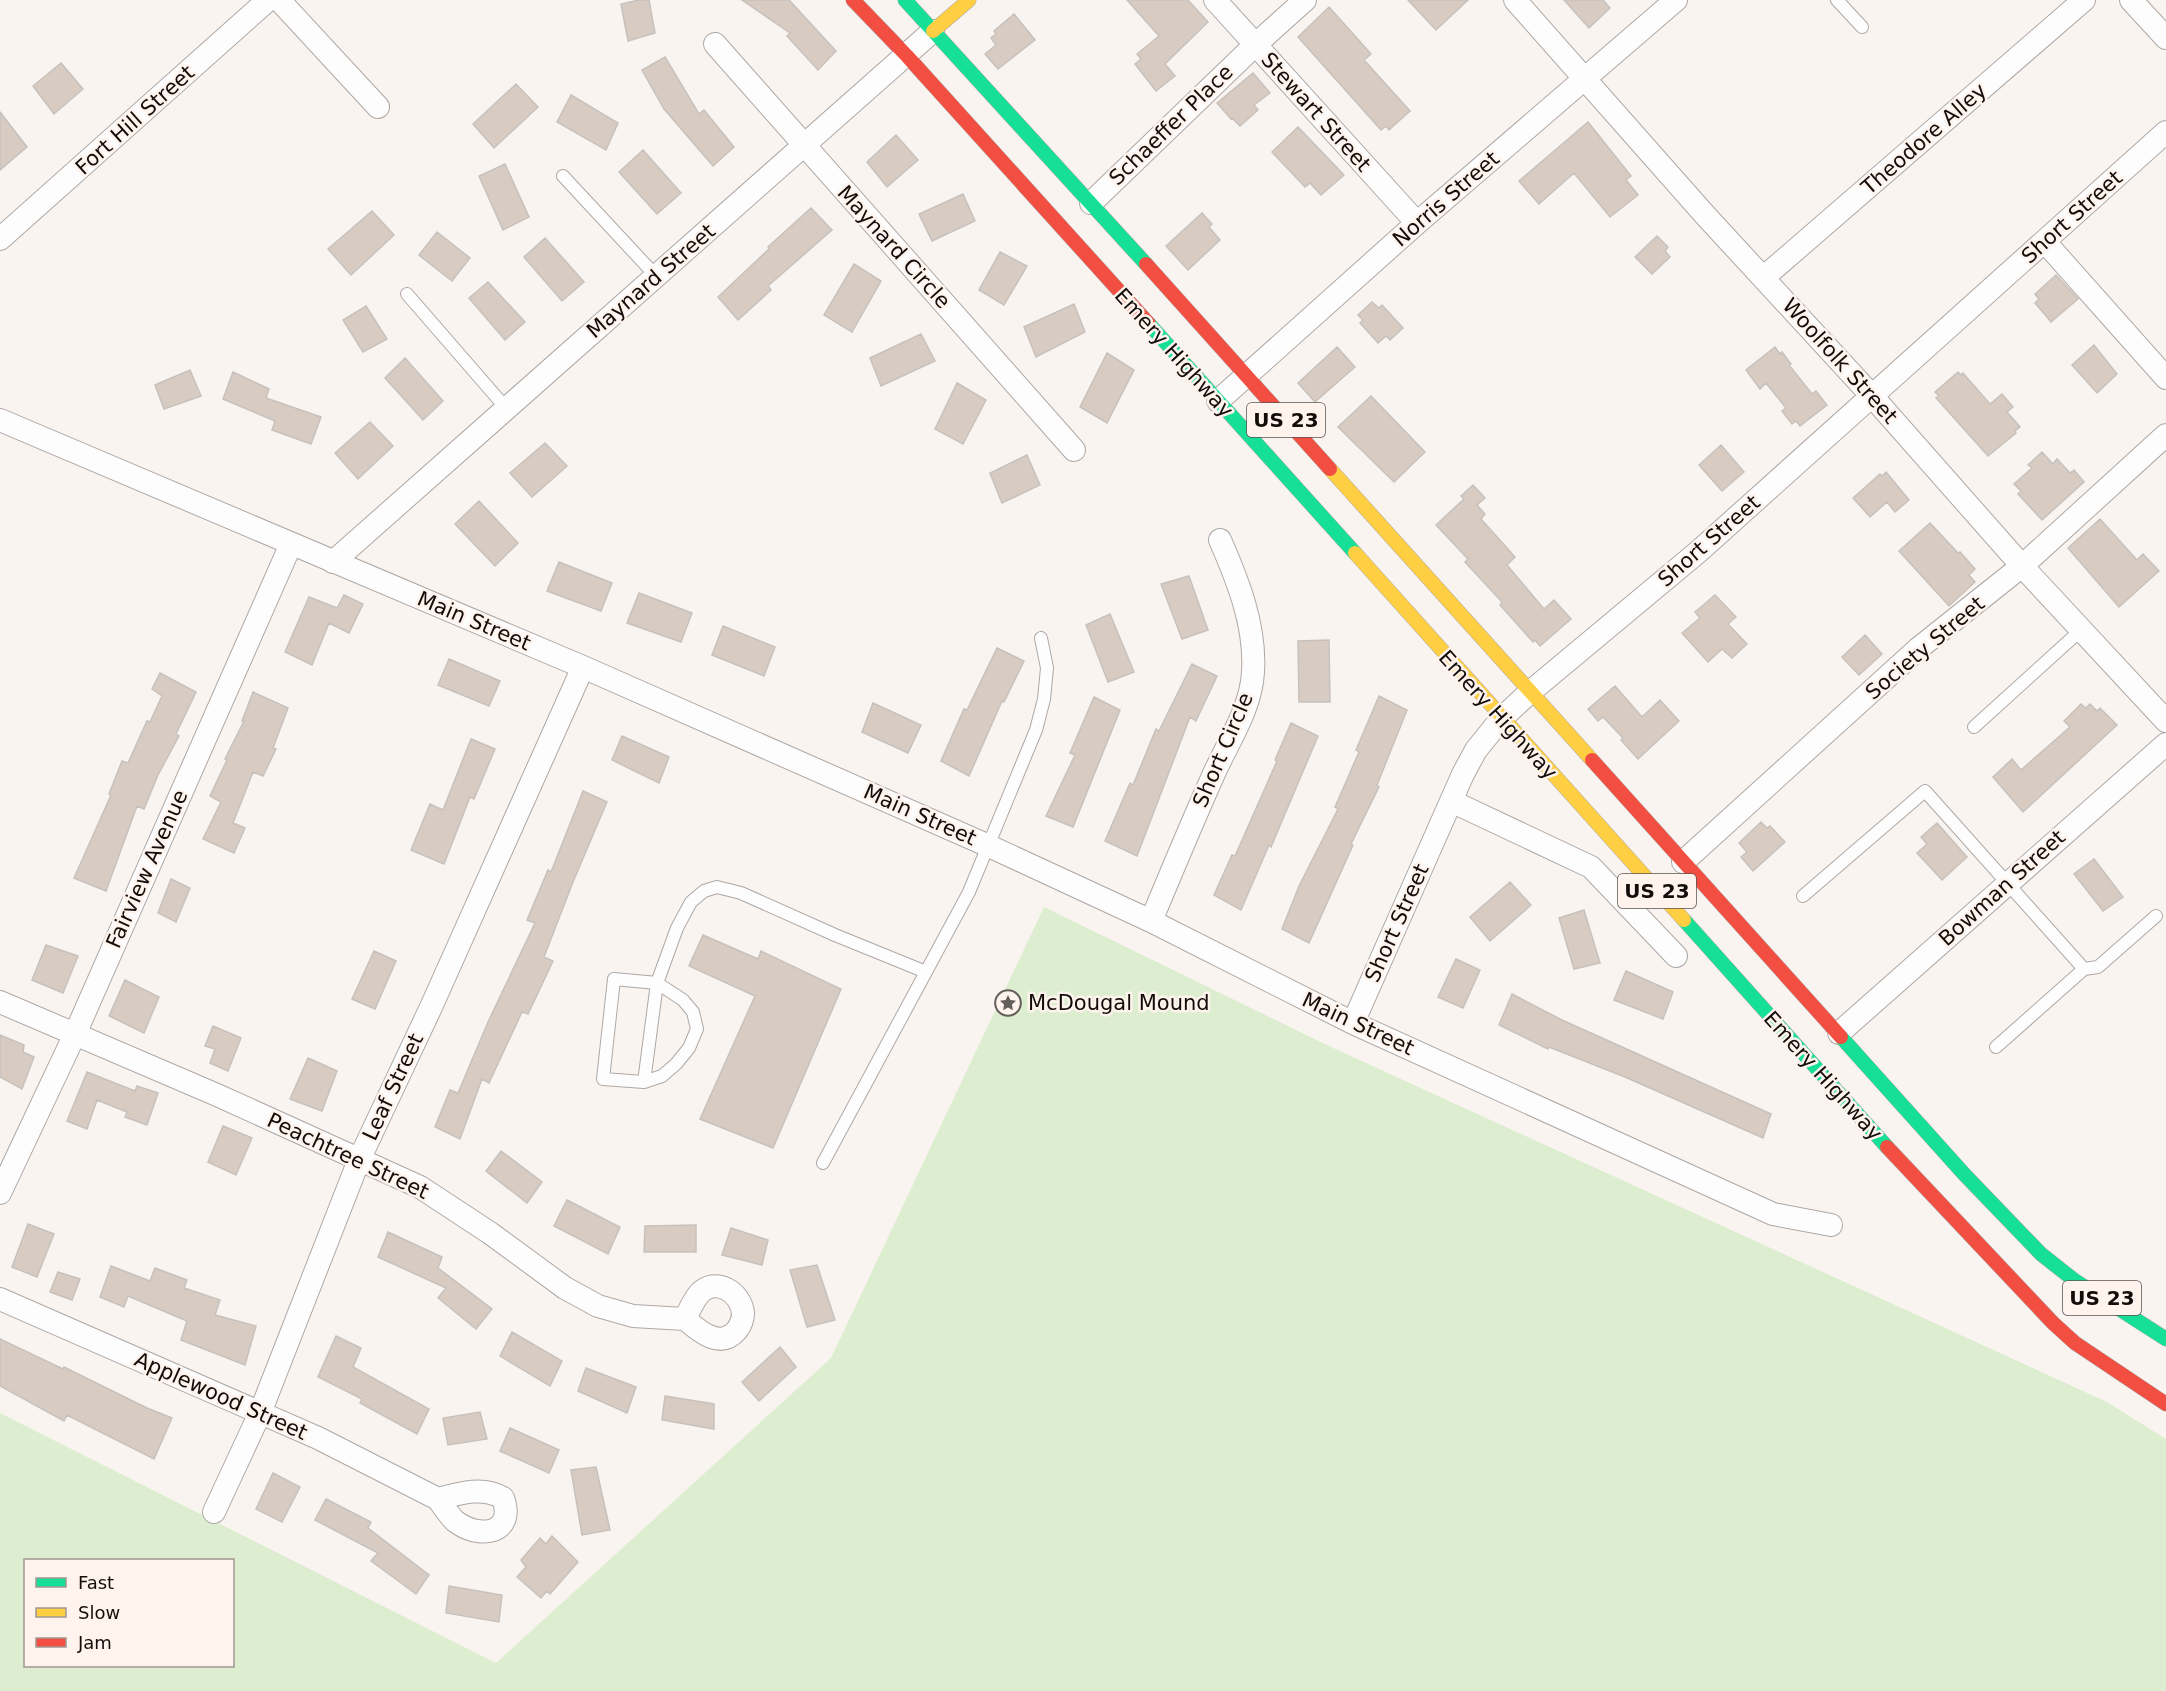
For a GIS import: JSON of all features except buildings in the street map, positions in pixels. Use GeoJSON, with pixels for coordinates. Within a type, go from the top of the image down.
{"type":"FeatureCollection","features":[{"type":"Feature","properties":{"kind":"main road","name":"Emery Highway"},"geometry":{"type":"LineString","coordinates":[[853,0],[907,56],[1889,1149],[2032,1302],[2075,1343],[2166,1404]]}},
{"type":"Feature","properties":{"kind":"main road","name":"Emery Highway"},"geometry":{"type":"LineString","coordinates":[[905,0],[1090,202],[1964,1174],[2041,1254],[2074,1280],[2166,1339]]}},
{"type":"Feature","properties":{"kind":"main road","name":"Maynard Street"},"geometry":{"type":"LineString","coordinates":[[933,31],[969,0]]}},
{"type":"Feature","properties":{"kind":"street","name":"Fort Hill Street"},"geometry":{"type":"LineString","coordinates":[[0,238],[99,153],[268,0]]}},
{"type":"Feature","properties":{"kind":"street"},"geometry":{"type":"LineString","coordinates":[[279,0],[378,107]]}},
{"type":"Feature","properties":{"kind":"street","name":"Stewart Street"},"geometry":{"type":"LineString","coordinates":[[1215,0],[1417,224]]}},
{"type":"Feature","properties":{"kind":"street","name":"Schaeffer Place"},"geometry":{"type":"LineString","coordinates":[[1090,202],[1305,0]]}},
{"type":"Feature","properties":{"kind":"street","name":"Woolfolk Street"},"geometry":{"type":"LineString","coordinates":[[1515,0],[2022,566],[2166,721]]}},
{"type":"Feature","properties":{"kind":"street","name":"Norris Street"},"geometry":{"type":"LineString","coordinates":[[1218,401],[1417,224],[1676,0]]}},
{"type":"Feature","properties":{"kind":"street","name":"Theodore Alley"},"geometry":{"type":"LineString","coordinates":[[1763,278],[2084,0]]}},
{"type":"Feature","properties":{"kind":"street"},"geometry":{"type":"LineString","coordinates":[[2131,0],[2166,38]]}},
{"type":"Feature","properties":{"kind":"street","name":"Maynard Street"},"geometry":{"type":"LineString","coordinates":[[333,562],[933,31]]}},
{"type":"Feature","properties":{"kind":"street","name":"Maynard Circle"},"geometry":{"type":"LineString","coordinates":[[716,44],[1074,450]]}},
{"type":"Feature","properties":{"kind":"street","name":"Short Street"},"geometry":{"type":"LineString","coordinates":[[1353,1023],[1451,801],[1476,750],[1502,719],[1530,692],[1698,552],[2166,132]]}},
{"type":"Feature","properties":{"kind":"street"},"geometry":{"type":"LineString","coordinates":[[2045,242],[2166,378]]}},
{"type":"Feature","properties":{"kind":"street","name":"Main Street"},"geometry":{"type":"LineString","coordinates":[[0,420],[583,667],[988,846],[1151,921],[1353,1023],[1773,1215],[1831,1225]]}},
{"type":"Feature","properties":{"kind":"street","name":"Society Street"},"geometry":{"type":"LineString","coordinates":[[1683,862],[1919,648],[2022,566],[2166,435]]}},
{"type":"Feature","properties":{"kind":"street","name":"Short Circle"},"geometry":{"type":"LineString","coordinates":[[1151,921],[1212,776],[1249,698],[1253,672],[1249,625],[1240,585],[1220,540]]}},
{"type":"Feature","properties":{"kind":"street","name":"Fairview Avenue"},"geometry":{"type":"LineString","coordinates":[[0,1193],[75,1034],[291,544]]}},
{"type":"Feature","properties":{"kind":"street","name":"Leaf Street"},"geometry":{"type":"LineString","coordinates":[[214,1512],[260,1413],[359,1160],[432,1005],[583,667]]}},
{"type":"Feature","properties":{"kind":"street","name":"Bowman Street"},"geometry":{"type":"LineString","coordinates":[[1839,1034],[2166,744]]}},
{"type":"Feature","properties":{"kind":"street"},"geometry":{"type":"LineString","coordinates":[[1451,801],[1592,867],[1676,956]]}},
{"type":"Feature","properties":{"kind":"street","name":"Peachtree Street"},"geometry":{"type":"LineString","coordinates":[[0,1002],[420,1187],[490,1233],[565,1288],[598,1306],[633,1316],[685,1319]]}},
{"type":"Feature","properties":{"kind":"street","name":"Applewood Street"},"geometry":{"type":"LineString","coordinates":[[0,1299],[318,1438],[438,1498]]}},
{"type":"Feature","properties":{"kind":"lane"},"geometry":{"type":"LineString","coordinates":[[1837,0],[1862,27]]}},
{"type":"Feature","properties":{"kind":"lane"},"geometry":{"type":"LineString","coordinates":[[563,176],[656,276]]}},
{"type":"Feature","properties":{"kind":"lane"},"geometry":{"type":"LineString","coordinates":[[407,294],[506,408]]}},
{"type":"Feature","properties":{"kind":"lane"},"geometry":{"type":"LineString","coordinates":[[1974,727],[2081,630]]}},
{"type":"Feature","properties":{"kind":"lane"},"geometry":{"type":"LineString","coordinates":[[823,1163],[969,892],[1036,730],[1044,699],[1047,668],[1041,638]]}},
{"type":"Feature","properties":{"kind":"lane"},"geometry":{"type":"LineString","coordinates":[[1803,896],[1925,791],[2006,885],[2084,969]]}},
{"type":"Feature","properties":{"kind":"lane"},"geometry":{"type":"LineString","coordinates":[[644,1082],[657,983],[677,928],[691,902],[704,891],[717,887],[741,893],[926,972]]}},
{"type":"Feature","properties":{"kind":"lane"},"geometry":{"type":"LineString","coordinates":[[1996,1047],[2084,969],[2098,967],[2156,916]]}},
{"type":"Feature","properties":{"kind":"lane"},"geometry":{"type":"LineString","coordinates":[[614,980],[657,983],[683,1000],[693,1012],[697,1029],[689,1048],[662,1076],[644,1082],[603,1079],[614,980]]}},
{"type":"Feature","properties":{"kind":"green space"},"geometry":{"type":"Polygon","coordinates":[[[1044,907],[1329,1046],[2107,1402],[2166,1439],[2166,1691],[0,1691],[0,1413],[496,1663],[831,1358],[1044,907]]]}},
{"type":"Feature","properties":{"kind":"traffic: fast"},"geometry":{"type":"LineString","coordinates":[[905,0],[1146,264]]}},
{"type":"Feature","properties":{"kind":"traffic: fast"},"geometry":{"type":"LineString","coordinates":[[1149,324],[1355,553]]}},
{"type":"Feature","properties":{"kind":"traffic: fast"},"geometry":{"type":"LineString","coordinates":[[1684,920],[1887,1147]]}},
{"type":"Feature","properties":{"kind":"traffic: fast"},"geometry":{"type":"LineString","coordinates":[[1841,1037],[1964,1174],[2041,1254],[2074,1280],[2166,1339]]}},
{"type":"Feature","properties":{"kind":"traffic: slow"},"geometry":{"type":"LineString","coordinates":[[933,31],[969,0]]}},
{"type":"Feature","properties":{"kind":"traffic: slow"},"geometry":{"type":"LineString","coordinates":[[1330,469],[1592,760]]}},
{"type":"Feature","properties":{"kind":"traffic: slow"},"geometry":{"type":"LineString","coordinates":[[1355,553],[1684,920]]}},
{"type":"Feature","properties":{"kind":"traffic: jam"},"geometry":{"type":"LineString","coordinates":[[853,0],[907,56],[1149,324]]}},
{"type":"Feature","properties":{"kind":"traffic: jam"},"geometry":{"type":"LineString","coordinates":[[1146,264],[1330,469]]}},
{"type":"Feature","properties":{"kind":"traffic: jam"},"geometry":{"type":"LineString","coordinates":[[1592,760],[1841,1037]]}},
{"type":"Feature","properties":{"kind":"traffic: jam"},"geometry":{"type":"LineString","coordinates":[[1887,1147],[2053,1323],[2075,1343],[2166,1404]]}},
{"type":"Feature","properties":{"kind":"place","name":"McDougal Mound"},"geometry":{"type":"Point","coordinates":[1008,1003]}}]}
